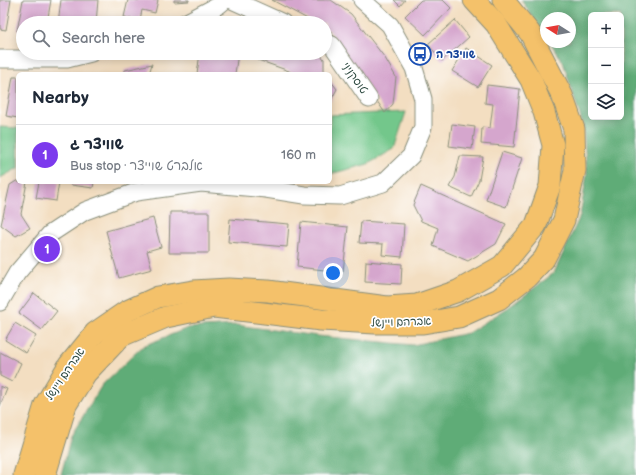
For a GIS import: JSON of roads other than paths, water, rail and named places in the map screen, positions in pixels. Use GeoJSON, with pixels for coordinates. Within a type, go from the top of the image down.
{"type":"FeatureCollection","features":[{"type":"Feature","properties":{"kind":"main road","name":"אברהם ויינשל"},"geometry":{"type":"LineString","coordinates":[[24,475],[45,405],[69,365],[95,333],[127,310],[158,297],[193,291],[229,289],[268,291],[387,307],[417,305],[458,291],[502,266],[536,225],[550,186],[554,145],[544,112],[531,80],[496,24],[474,0]]}},
{"type":"Feature","properties":{"kind":"main road","name":"אברהם ויינשל"},"geometry":{"type":"LineString","coordinates":[[45,475],[66,405],[86,373],[121,336],[166,317],[214,307],[328,320],[375,323],[424,323],[459,317],[499,299],[544,259],[564,220],[575,170],[574,129],[562,95],[530,33],[503,0]]}},
{"type":"Feature","properties":{"kind":"street"},"geometry":{"type":"LineString","coordinates":[[198,16],[219,5],[225,0]]}},
{"type":"Feature","properties":{"kind":"street"},"geometry":{"type":"LineString","coordinates":[[232,0],[267,16]]}},
{"type":"Feature","properties":{"kind":"street"},"geometry":{"type":"LineString","coordinates":[[212,184],[266,189],[304,195],[340,196],[383,183],[411,156],[423,127],[423,99],[414,68],[390,24],[362,0]]}},
{"type":"Feature","properties":{"kind":"street","name":"טוסקניני"},"geometry":{"type":"LineString","coordinates":[[332,45],[369,98]]}},
{"type":"Feature","properties":{"kind":"street"},"geometry":{"type":"LineString","coordinates":[[0,59],[16,59]]}},
{"type":"Feature","properties":{"kind":"street"},"geometry":{"type":"LineString","coordinates":[[0,302],[17,273],[50,234],[85,211],[136,192],[194,184]]}},
{"type":"Feature","properties":{"kind":"place","name":"שוויצר ה"},"geometry":{"type":"Point","coordinates":[420,54]}},
{"type":"Feature","properties":{"kind":"place","name":"שוויצר ג"},"geometry":{"type":"Point","coordinates":[47,249]}}]}
